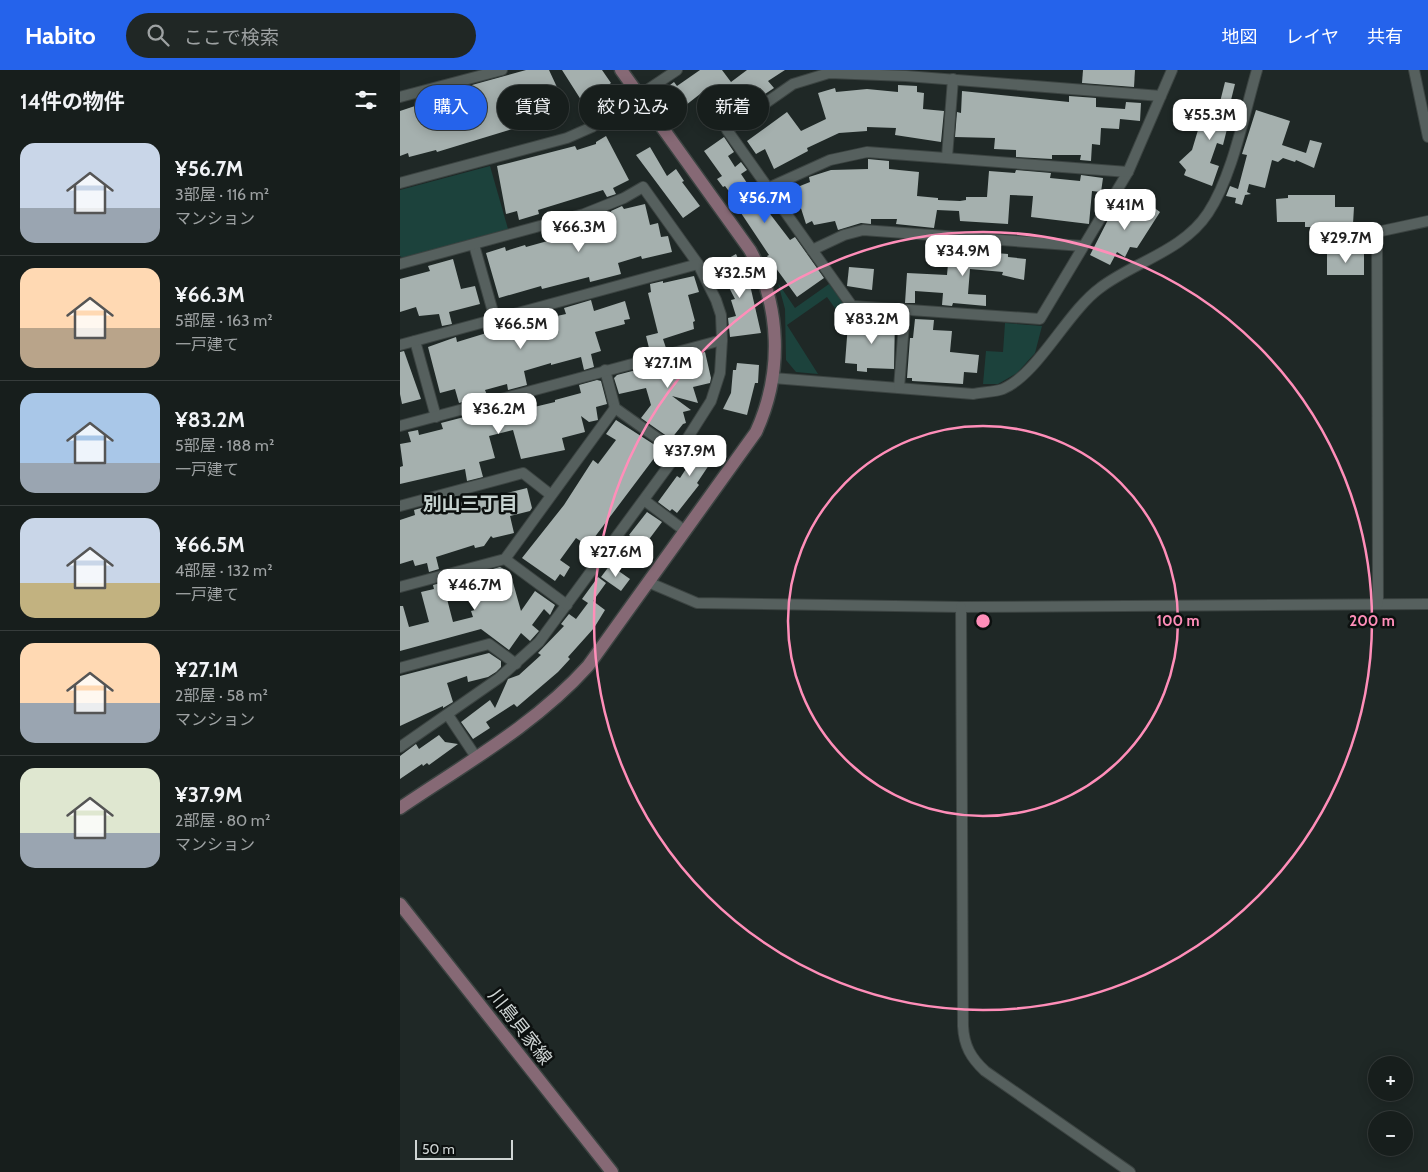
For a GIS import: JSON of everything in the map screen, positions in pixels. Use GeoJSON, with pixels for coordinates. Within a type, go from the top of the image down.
{"type":"FeatureCollection","features":[{"type":"Feature","properties":{"kind":"street"},"geometry":{"type":"LineString","coordinates":[[400,97],[502,70]]}},
{"type":"Feature","properties":{"kind":"street"},"geometry":{"type":"LineString","coordinates":[[621,70],[631,85]]}},
{"type":"Feature","properties":{"kind":"street"},"geometry":{"type":"LineString","coordinates":[[656,85],[677,70]]}},
{"type":"Feature","properties":{"kind":"street"},"geometry":{"type":"LineString","coordinates":[[1161,96],[953,79],[906,73],[852,72],[813,76],[782,91],[724,131],[768,188],[852,306],[1040,319],[1128,172],[1161,96],[1172,70]]}},
{"type":"Feature","properties":{"kind":"street"},"geometry":{"type":"LineString","coordinates":[[773,378],[974,394],[1003,389],[1023,375],[1082,303],[1098,289],[1178,244],[1207,216],[1220,192],[1257,70]]}},
{"type":"Feature","properties":{"kind":"street"},"geometry":{"type":"LineString","coordinates":[[1414,70],[1428,137]]}},
{"type":"Feature","properties":{"kind":"street"},"geometry":{"type":"LineString","coordinates":[[947,157],[953,79]]}},
{"type":"Feature","properties":{"kind":"street"},"geometry":{"type":"LineString","coordinates":[[400,184],[567,138],[585,130]]}},
{"type":"Feature","properties":{"kind":"street"},"geometry":{"type":"LineString","coordinates":[[400,808],[527,722],[569,688],[588,666],[650,583],[685,530],[756,432],[766,406],[773,378],[774,317],[768,291],[750,250],[663,130]]}},
{"type":"Feature","properties":{"kind":"street"},"geometry":{"type":"LineString","coordinates":[[768,188],[842,156],[874,152],[1128,172]]}},
{"type":"Feature","properties":{"kind":"street"},"geometry":{"type":"LineString","coordinates":[[400,264],[584,214],[624,198],[643,187],[698,264],[716,300],[721,315],[722,340],[717,386],[697,425],[539,642],[516,664],[448,715],[400,746]]}},
{"type":"Feature","properties":{"kind":"street"},"geometry":{"type":"LineString","coordinates":[[1378,604],[1377,232],[1428,221]]}},
{"type":"Feature","properties":{"kind":"street"},"geometry":{"type":"LineString","coordinates":[[812,250],[844,234],[863,230],[1083,246]]}},
{"type":"Feature","properties":{"kind":"street"},"geometry":{"type":"LineString","coordinates":[[474,245],[494,319]]}},
{"type":"Feature","properties":{"kind":"street"},"geometry":{"type":"LineString","coordinates":[[400,345],[698,264]]}},
{"type":"Feature","properties":{"kind":"street"},"geometry":{"type":"LineString","coordinates":[[899,388],[905,310]]}},
{"type":"Feature","properties":{"kind":"street"},"geometry":{"type":"LineString","coordinates":[[400,426],[722,340]]}},
{"type":"Feature","properties":{"kind":"street"},"geometry":{"type":"LineString","coordinates":[[415,341],[436,416]]}},
{"type":"Feature","properties":{"kind":"street"},"geometry":{"type":"LineString","coordinates":[[605,370],[615,408],[678,453]]}},
{"type":"Feature","properties":{"kind":"street"},"geometry":{"type":"LineString","coordinates":[[400,587],[504,559],[615,408]]}},
{"type":"Feature","properties":{"kind":"street"},"geometry":{"type":"LineString","coordinates":[[400,506],[523,473],[551,495]]}},
{"type":"Feature","properties":{"kind":"street"},"geometry":{"type":"LineString","coordinates":[[644,500],[685,530]]}},
{"type":"Feature","properties":{"kind":"street"},"geometry":{"type":"LineString","coordinates":[[504,559],[567,605]]}},
{"type":"Feature","properties":{"kind":"street"},"geometry":{"type":"LineString","coordinates":[[650,583],[697,603],[960,606],[1428,604]]}},
{"type":"Feature","properties":{"kind":"street"},"geometry":{"type":"LineString","coordinates":[[960,606],[963,1026],[966,1048],[985,1071],[1130,1172]]}},
{"type":"Feature","properties":{"kind":"street"},"geometry":{"type":"LineString","coordinates":[[400,668],[489,644],[516,664]]}},
{"type":"Feature","properties":{"kind":"street"},"geometry":{"type":"LineString","coordinates":[[448,715],[476,757]]}},
{"type":"Feature","properties":{"kind":"street","name":"川島貝家線"},"geometry":{"type":"LineString","coordinates":[[400,904],[612,1172]]}},
{"type":"Feature","properties":{"kind":"green space"},"geometry":{"type":"Polygon","coordinates":[[[490,166],[508,229],[403,258],[400,256],[400,190],[490,166]]]}},
{"type":"Feature","properties":{"kind":"green space"},"geometry":{"type":"Polygon","coordinates":[[[778,283],[795,308],[829,284],[850,312],[847,325],[827,297],[787,325],[818,374],[796,372],[786,360],[785,309],[778,283]]]}},
{"type":"Feature","properties":{"kind":"green space"},"geometry":{"type":"Polygon","coordinates":[[[1005,323],[1042,326],[1035,353],[1017,373],[998,384],[983,384],[986,351],[1003,352],[1005,323]]]}},
{"type":"Feature","properties":{"kind":"building"},"geometry":{"type":"Polygon","coordinates":[[[526,70],[549,70],[556,85],[497,85],[497,130],[509,130],[437,152],[436,150],[409,157],[408,153],[400,156],[400,111],[415,106],[415,130],[487,130],[487,85],[472,85],[526,70]]]}},
{"type":"Feature","properties":{"kind":"building"},"geometry":{"type":"Polygon","coordinates":[[[562,70],[602,70],[611,83],[608,85],[579,85],[579,97],[562,70]]]}},
{"type":"Feature","properties":{"kind":"building"},"geometry":{"type":"Polygon","coordinates":[[[700,70],[722,70],[731,82],[747,70],[785,70],[768,81],[774,88],[769,91],[769,85],[697,85],[697,96],[687,104],[687,85],[678,85],[700,70]]]}},
{"type":"Feature","properties":{"kind":"building"},"geometry":{"type":"Polygon","coordinates":[[[1083,70],[1135,70],[1134,87],[1082,83],[1083,70]]]}},
{"type":"Feature","properties":{"kind":"building"},"geometry":{"type":"Polygon","coordinates":[[[1225,82],[1235,84],[1230,104],[1233,105],[1223,145],[1217,143],[1210,163],[1219,166],[1212,186],[1184,175],[1186,170],[1179,162],[1192,150],[1198,130],[1201,131],[1204,121],[1210,123],[1215,101],[1220,102],[1225,82]]]}},
{"type":"Feature","properties":{"kind":"building"},"geometry":{"type":"Polygon","coordinates":[[[898,85],[917,86],[917,92],[924,93],[923,109],[944,111],[941,142],[895,135],[896,128],[867,127],[867,131],[839,133],[807,148],[808,151],[774,169],[765,149],[756,154],[747,141],[762,130],[769,130],[769,125],[787,112],[801,131],[826,119],[818,93],[835,88],[836,92],[867,89],[898,92],[898,85]]]}},
{"type":"Feature","properties":{"kind":"building"},"geometry":{"type":"Polygon","coordinates":[[[962,91],[1069,102],[1069,96],[1096,98],[1096,107],[1125,109],[1126,102],[1141,103],[1140,121],[1120,119],[1119,129],[1101,128],[1100,145],[1092,144],[1091,161],[1080,160],[1081,155],[1052,155],[1052,159],[1016,157],[1016,150],[994,149],[995,138],[955,137],[957,112],[961,113],[962,91]]]}},
{"type":"Feature","properties":{"kind":"building"},"geometry":{"type":"Polygon","coordinates":[[[1256,110],[1290,121],[1282,145],[1306,153],[1310,140],[1322,143],[1314,168],[1296,160],[1295,162],[1283,158],[1278,162],[1272,160],[1265,188],[1249,184],[1247,192],[1251,194],[1245,195],[1242,205],[1235,203],[1236,198],[1226,196],[1230,186],[1238,189],[1247,155],[1242,154],[1256,110]]]}},
{"type":"Feature","properties":{"kind":"building"},"geometry":{"type":"Polygon","coordinates":[[[606,136],[629,180],[613,188],[616,194],[607,197],[603,190],[538,210],[539,214],[519,220],[517,211],[506,214],[497,166],[575,146],[577,150],[596,144],[596,142],[606,136]]]}},
{"type":"Feature","properties":{"kind":"building"},"geometry":{"type":"Polygon","coordinates":[[[724,137],[734,152],[728,156],[735,167],[741,162],[747,170],[741,174],[751,189],[790,240],[795,237],[824,278],[797,297],[767,256],[769,255],[735,204],[737,202],[717,179],[722,176],[704,151],[724,137]]]}},
{"type":"Feature","properties":{"kind":"building"},"geometry":{"type":"Polygon","coordinates":[[[650,147],[667,176],[676,169],[684,181],[682,182],[700,206],[683,218],[636,155],[650,147]]]}},
{"type":"Feature","properties":{"kind":"building"},"geometry":{"type":"Polygon","coordinates":[[[868,159],[889,161],[889,169],[919,172],[917,196],[938,198],[938,200],[960,201],[966,200],[966,197],[987,197],[989,171],[1015,173],[1016,170],[1051,173],[1050,178],[1080,181],[1081,175],[1103,178],[1101,192],[1092,191],[1089,224],[1031,217],[1033,196],[1010,195],[1008,224],[960,221],[959,211],[937,210],[934,228],[896,224],[897,219],[871,219],[871,224],[861,223],[838,230],[835,221],[814,225],[812,221],[806,224],[798,199],[793,201],[790,190],[810,182],[809,177],[831,170],[868,169],[868,159]]]}},
{"type":"Feature","properties":{"kind":"building"},"geometry":{"type":"Polygon","coordinates":[[[1137,195],[1160,212],[1137,248],[1130,247],[1125,257],[1117,252],[1110,265],[1090,255],[1113,210],[1123,215],[1137,195]]]}},
{"type":"Feature","properties":{"kind":"building"},"geometry":{"type":"Polygon","coordinates":[[[1288,195],[1335,195],[1335,207],[1354,207],[1353,224],[1335,223],[1335,230],[1321,230],[1321,227],[1305,227],[1305,222],[1277,222],[1276,199],[1288,198],[1288,195]]]}},
{"type":"Feature","properties":{"kind":"building"},"geometry":{"type":"Polygon","coordinates":[[[645,204],[650,225],[658,223],[661,237],[668,236],[672,252],[642,259],[641,256],[618,263],[621,274],[590,282],[589,277],[542,289],[541,286],[499,298],[486,253],[505,247],[506,251],[525,245],[526,247],[562,237],[560,233],[574,229],[573,226],[591,222],[592,226],[613,220],[611,211],[622,206],[624,209],[645,204]]]}},
{"type":"Feature","properties":{"kind":"building"},"geometry":{"type":"Polygon","coordinates":[[[957,250],[1008,254],[1008,257],[1026,259],[1024,280],[1002,275],[1003,272],[970,269],[968,294],[986,295],[986,306],[953,303],[952,306],[942,305],[943,293],[915,291],[915,303],[905,303],[907,273],[947,275],[949,253],[957,254],[957,250]]]}},
{"type":"Feature","properties":{"kind":"building"},"geometry":{"type":"Polygon","coordinates":[[[1327,252],[1364,252],[1364,275],[1327,275],[1327,252]]]}},
{"type":"Feature","properties":{"kind":"building"},"geometry":{"type":"Polygon","coordinates":[[[736,254],[750,285],[761,333],[730,337],[728,318],[736,316],[731,300],[735,299],[719,268],[722,266],[720,263],[736,254]]]}},
{"type":"Feature","properties":{"kind":"building"},"geometry":{"type":"Polygon","coordinates":[[[453,259],[461,289],[475,286],[480,304],[449,312],[452,324],[442,326],[439,314],[419,316],[416,307],[400,312],[400,279],[430,271],[428,266],[453,259]]]}},
{"type":"Feature","properties":{"kind":"building"},"geometry":{"type":"Polygon","coordinates":[[[849,267],[874,269],[872,290],[847,286],[849,267]]]}},
{"type":"Feature","properties":{"kind":"building"},"geometry":{"type":"Polygon","coordinates":[[[694,276],[699,292],[688,295],[695,321],[693,322],[694,329],[663,339],[666,348],[650,352],[646,336],[658,333],[648,293],[651,292],[650,284],[694,276]]]}},
{"type":"Feature","properties":{"kind":"building"},"geometry":{"type":"Polygon","coordinates":[[[591,300],[594,311],[625,301],[630,319],[624,320],[625,324],[595,332],[601,351],[591,354],[594,367],[584,370],[581,357],[551,365],[551,363],[524,371],[527,385],[508,390],[507,384],[485,390],[487,395],[459,403],[455,389],[440,393],[428,347],[456,337],[457,342],[493,331],[492,327],[524,319],[525,323],[566,314],[564,308],[591,300]]]}},
{"type":"Feature","properties":{"kind":"building"},"geometry":{"type":"Polygon","coordinates":[[[873,316],[895,318],[894,369],[867,368],[867,372],[857,371],[857,364],[845,363],[848,324],[872,326],[873,316]]]}},
{"type":"Feature","properties":{"kind":"building"},"geometry":{"type":"Polygon","coordinates":[[[915,319],[934,320],[933,330],[952,331],[950,352],[979,355],[977,373],[964,372],[963,384],[912,381],[912,378],[907,378],[910,338],[913,338],[915,319]]]}},
{"type":"Feature","properties":{"kind":"building"},"geometry":{"type":"Polygon","coordinates":[[[404,351],[421,399],[402,404],[400,394],[400,352],[404,351]]]}},
{"type":"Feature","properties":{"kind":"building"},"geometry":{"type":"Polygon","coordinates":[[[705,352],[711,378],[710,383],[693,387],[698,403],[672,396],[691,410],[683,412],[686,423],[683,424],[671,439],[641,418],[651,405],[646,388],[619,394],[614,378],[617,375],[705,352]]]}},
{"type":"Feature","properties":{"kind":"building"},"geometry":{"type":"Polygon","coordinates":[[[737,363],[759,365],[758,383],[755,383],[747,415],[723,409],[731,393],[733,370],[736,370],[737,363]]]}},
{"type":"Feature","properties":{"kind":"building"},"geometry":{"type":"Polygon","coordinates":[[[597,380],[601,381],[607,404],[596,407],[598,420],[589,422],[581,416],[585,432],[562,438],[565,450],[521,459],[513,430],[489,436],[495,458],[479,462],[483,477],[467,481],[465,469],[400,484],[400,467],[403,466],[400,444],[411,442],[408,432],[418,430],[419,435],[443,429],[441,423],[468,416],[469,422],[476,421],[498,414],[497,407],[528,399],[530,408],[555,402],[555,400],[581,393],[579,385],[597,380]]]}},
{"type":"Feature","properties":{"kind":"building"},"geometry":{"type":"Polygon","coordinates":[[[616,420],[661,449],[588,546],[576,538],[560,560],[570,567],[564,577],[560,574],[555,581],[522,558],[564,505],[593,460],[598,464],[616,440],[606,434],[616,420]]]}},
{"type":"Feature","properties":{"kind":"building"},"geometry":{"type":"Polygon","coordinates":[[[707,437],[721,447],[697,483],[699,485],[677,513],[672,509],[670,511],[658,502],[677,476],[680,478],[707,437]]]}},
{"type":"Feature","properties":{"kind":"building"},"geometry":{"type":"Polygon","coordinates":[[[527,488],[532,508],[530,511],[510,516],[514,533],[493,538],[491,536],[484,546],[475,548],[474,545],[436,557],[439,569],[429,572],[427,563],[415,566],[413,560],[400,564],[400,520],[415,515],[414,510],[428,506],[429,512],[469,500],[470,502],[527,488]]]}},
{"type":"Feature","properties":{"kind":"building"},"geometry":{"type":"Polygon","coordinates":[[[647,512],[662,522],[644,546],[629,535],[647,512]]]}},
{"type":"Feature","properties":{"kind":"building"},"geometry":{"type":"Polygon","coordinates":[[[610,565],[630,579],[621,591],[601,577],[610,565]]]}},
{"type":"Feature","properties":{"kind":"building"},"geometry":{"type":"Polygon","coordinates":[[[500,567],[510,572],[521,611],[535,591],[555,605],[550,615],[544,609],[532,625],[539,631],[530,641],[521,633],[509,650],[481,629],[400,651],[400,606],[403,606],[409,627],[429,622],[421,592],[434,589],[433,585],[500,567]],[[470,588],[446,595],[453,622],[473,617],[471,611],[475,610],[470,588]]]}},
{"type":"Feature","properties":{"kind":"building"},"geometry":{"type":"Polygon","coordinates":[[[598,577],[606,583],[593,601],[605,610],[594,628],[568,657],[570,659],[558,672],[517,707],[514,704],[486,722],[490,728],[473,739],[461,722],[490,700],[495,708],[508,679],[519,675],[541,655],[538,653],[564,626],[561,624],[569,614],[576,619],[588,603],[582,599],[598,577]]]}},
{"type":"Feature","properties":{"kind":"building"},"geometry":{"type":"Polygon","coordinates":[[[489,653],[501,661],[501,667],[496,672],[488,677],[468,682],[467,676],[447,683],[453,702],[400,726],[400,676],[489,653]]]}},
{"type":"Feature","properties":{"kind":"building"},"geometry":{"type":"Polygon","coordinates":[[[439,735],[445,742],[458,744],[429,765],[427,763],[423,766],[422,764],[400,779],[400,756],[416,744],[419,749],[439,735]]]}},
{"type":"Feature","properties":{"kind":"district","name":"別山三丁目"},"geometry":{"type":"Point","coordinates":[470,503]}}]}
